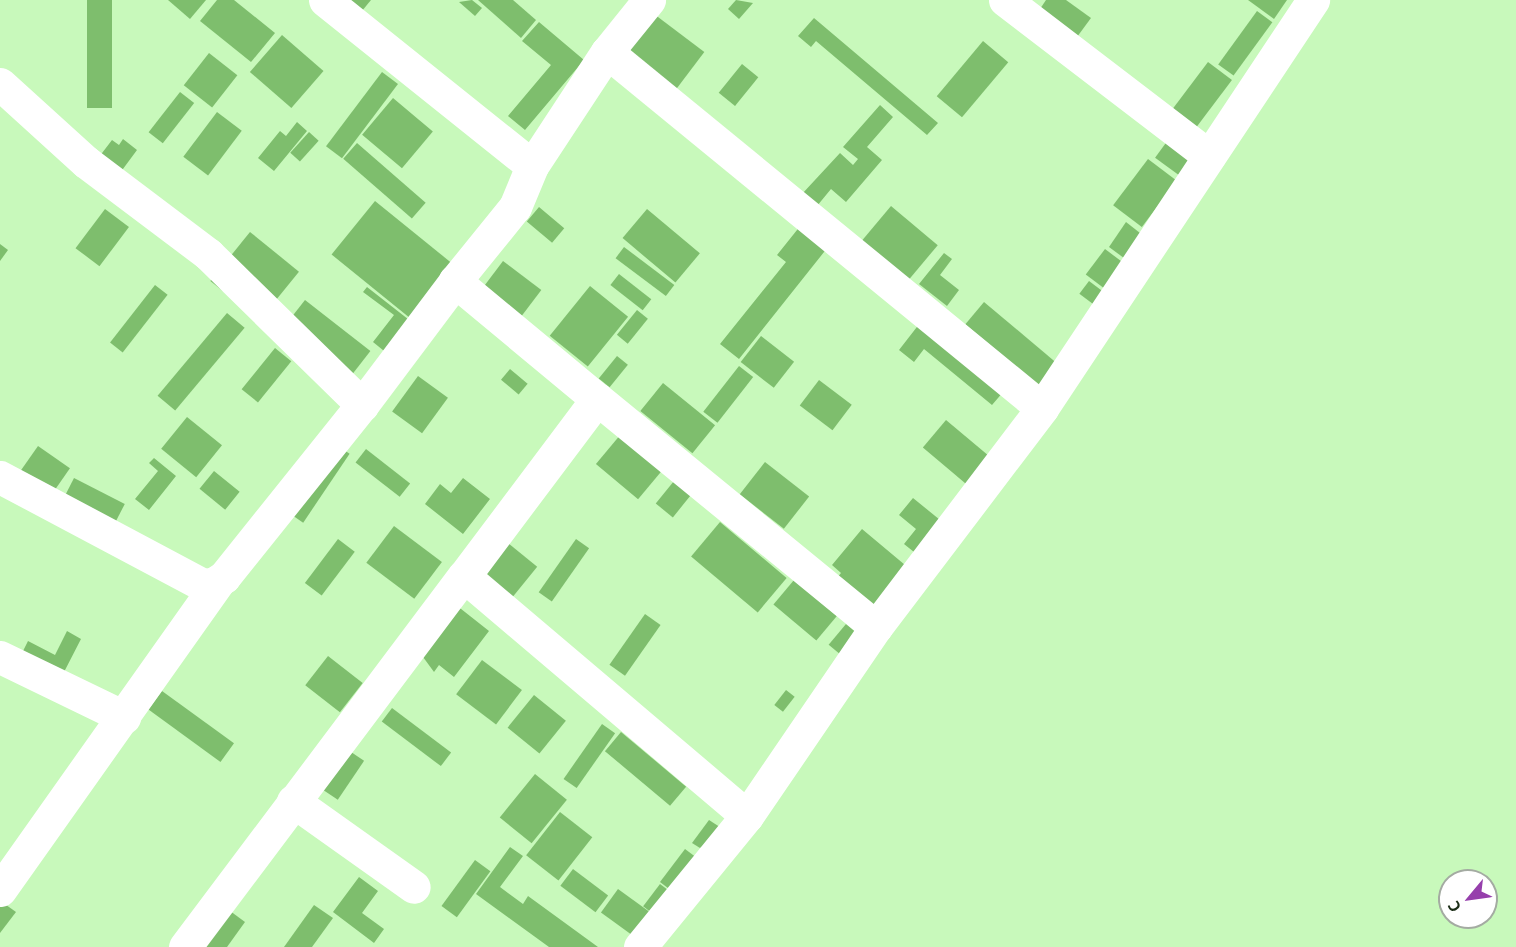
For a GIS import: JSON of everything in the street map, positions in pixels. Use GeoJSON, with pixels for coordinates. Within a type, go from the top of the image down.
{"type":"FeatureCollection","features":[{"type":"Feature","properties":{"kind":"lane"},"geometry":{"type":"LineString","coordinates":[[325,0],[532,166]]}},
{"type":"Feature","properties":{"kind":"lane"},"geometry":{"type":"LineString","coordinates":[[1005,0],[1209,156]]}},
{"type":"Feature","properties":{"kind":"lane"},"geometry":{"type":"LineString","coordinates":[[640,947],[747,816],[876,627],[1042,408],[1313,0]]}},
{"type":"Feature","properties":{"kind":"lane"},"geometry":{"type":"LineString","coordinates":[[0,890],[219,581],[362,405],[454,281],[515,207],[532,166],[607,52],[647,1]]}},
{"type":"Feature","properties":{"kind":"lane"},"geometry":{"type":"LineString","coordinates":[[607,52],[1042,408]]}},
{"type":"Feature","properties":{"kind":"lane"},"geometry":{"type":"LineString","coordinates":[[0,84],[86,162],[208,255],[362,405]]}},
{"type":"Feature","properties":{"kind":"lane"},"geometry":{"type":"LineString","coordinates":[[454,281],[876,627]]}},
{"type":"Feature","properties":{"kind":"lane"},"geometry":{"type":"LineString","coordinates":[[185,947],[597,399]]}},
{"type":"Feature","properties":{"kind":"lane"},"geometry":{"type":"LineString","coordinates":[[0,477],[203,585],[219,581]]}},
{"type":"Feature","properties":{"kind":"lane"},"geometry":{"type":"LineString","coordinates":[[464,576],[747,816]]}},
{"type":"Feature","properties":{"kind":"lane"},"geometry":{"type":"LineString","coordinates":[[0,657],[124,717]]}},
{"type":"Feature","properties":{"kind":"lane"},"geometry":{"type":"LineString","coordinates":[[294,801],[414,887]]}},
{"type":"Feature","properties":{"kind":"building"},"geometry":{"type":"Polygon","coordinates":[[[87,0],[112,0],[112,108],[87,108],[87,0]]]}},
{"type":"Feature","properties":{"kind":"building"},"geometry":{"type":"Polygon","coordinates":[[[168,0],[206,0],[190,19],[168,0]]]}},
{"type":"Feature","properties":{"kind":"building"},"geometry":{"type":"Polygon","coordinates":[[[217,0],[234,0],[275,33],[251,62],[200,21],[217,0]]]}},
{"type":"Feature","properties":{"kind":"building"},"geometry":{"type":"Polygon","coordinates":[[[344,0],[371,0],[357,17],[344,0]]]}},
{"type":"Feature","properties":{"kind":"building"},"geometry":{"type":"Polygon","coordinates":[[[472,0],[482,8],[475,16],[459,2],[472,0]]]}},
{"type":"Feature","properties":{"kind":"building"},"geometry":{"type":"Polygon","coordinates":[[[478,0],[513,0],[536,20],[521,38],[478,0]]]}},
{"type":"Feature","properties":{"kind":"building"},"geometry":{"type":"Polygon","coordinates":[[[736,0],[753,3],[739,19],[728,9],[736,0]]]}},
{"type":"Feature","properties":{"kind":"building"},"geometry":{"type":"Polygon","coordinates":[[[1046,0],[1066,0],[1091,18],[1077,37],[1040,9],[1046,0]]]}},
{"type":"Feature","properties":{"kind":"building"},"geometry":{"type":"Polygon","coordinates":[[[1248,0],[1287,0],[1274,19],[1248,0]]]}},
{"type":"Feature","properties":{"kind":"building"},"geometry":{"type":"Polygon","coordinates":[[[1257,11],[1272,22],[1234,76],[1218,64],[1257,11]]]}},
{"type":"Feature","properties":{"kind":"building"},"geometry":{"type":"Polygon","coordinates":[[[654,14],[704,52],[675,91],[625,53],[654,14]]]}},
{"type":"Feature","properties":{"kind":"building"},"geometry":{"type":"Polygon","coordinates":[[[814,18],[938,123],[927,135],[816,41],[811,47],[798,36],[814,18]]]}},
{"type":"Feature","properties":{"kind":"building"},"geometry":{"type":"Polygon","coordinates":[[[539,22],[584,60],[525,130],[508,116],[551,65],[522,41],[539,22]]]}},
{"type":"Feature","properties":{"kind":"building"},"geometry":{"type":"Polygon","coordinates":[[[282,35],[324,71],[291,108],[250,72],[282,35]]]}},
{"type":"Feature","properties":{"kind":"building"},"geometry":{"type":"Polygon","coordinates":[[[983,41],[1008,62],[962,117],[937,96],[983,41]]]}},
{"type":"Feature","properties":{"kind":"building"},"geometry":{"type":"Polygon","coordinates":[[[209,53],[237,75],[212,107],[184,85],[209,53]]]}},
{"type":"Feature","properties":{"kind":"building"},"geometry":{"type":"Polygon","coordinates":[[[1208,62],[1232,80],[1192,134],[1168,116],[1208,62]]]}},
{"type":"Feature","properties":{"kind":"building"},"geometry":{"type":"Polygon","coordinates":[[[742,64],[758,77],[735,106],[719,93],[742,64]]]}},
{"type":"Feature","properties":{"kind":"building"},"geometry":{"type":"Polygon","coordinates":[[[382,72],[398,84],[342,158],[326,146],[382,72]]]}},
{"type":"Feature","properties":{"kind":"building"},"geometry":{"type":"Polygon","coordinates":[[[180,92],[194,103],[163,143],[149,132],[180,92]]]}},
{"type":"Feature","properties":{"kind":"building"},"geometry":{"type":"Polygon","coordinates":[[[393,98],[433,131],[402,168],[362,135],[393,98]]]}},
{"type":"Feature","properties":{"kind":"building"},"geometry":{"type":"Polygon","coordinates":[[[880,105],[893,117],[867,147],[882,160],[846,202],[831,189],[817,206],[802,194],[840,153],[853,165],[858,159],[843,147],[880,105]]]}},
{"type":"Feature","properties":{"kind":"building"},"geometry":{"type":"Polygon","coordinates":[[[217,112],[242,131],[208,175],[183,157],[217,112]]]}},
{"type":"Feature","properties":{"kind":"building"},"geometry":{"type":"Polygon","coordinates":[[[297,122],[307,131],[274,171],[258,158],[280,131],[286,136],[297,122]]]}},
{"type":"Feature","properties":{"kind":"building"},"geometry":{"type":"Polygon","coordinates":[[[309,132],[319,141],[300,162],[290,153],[309,132]]]}},
{"type":"Feature","properties":{"kind":"building"},"geometry":{"type":"Polygon","coordinates":[[[123,139],[137,150],[120,173],[99,157],[112,140],[119,145],[123,139]]]}},
{"type":"Feature","properties":{"kind":"building"},"geometry":{"type":"Polygon","coordinates":[[[1168,140],[1193,158],[1180,176],[1155,158],[1168,140]]]}},
{"type":"Feature","properties":{"kind":"building"},"geometry":{"type":"Polygon","coordinates":[[[357,143],[426,203],[412,219],[343,159],[357,143]]]}},
{"type":"Feature","properties":{"kind":"building"},"geometry":{"type":"Polygon","coordinates":[[[1148,159],[1177,181],[1142,227],[1113,205],[1148,159]]]}},
{"type":"Feature","properties":{"kind":"building"},"geometry":{"type":"Polygon","coordinates":[[[375,201],[456,266],[412,320],[332,255],[375,201]]]}},
{"type":"Feature","properties":{"kind":"building"},"geometry":{"type":"Polygon","coordinates":[[[891,206],[938,245],[908,280],[861,241],[891,206]]]}},
{"type":"Feature","properties":{"kind":"building"},"geometry":{"type":"Polygon","coordinates":[[[539,207],[564,228],[552,243],[527,222],[539,207]]]}},
{"type":"Feature","properties":{"kind":"building"},"geometry":{"type":"Polygon","coordinates":[[[105,209],[129,227],[99,266],[76,248],[105,209]]]}},
{"type":"Feature","properties":{"kind":"building"},"geometry":{"type":"Polygon","coordinates":[[[647,209],[700,253],[675,282],[623,238],[647,209]]]}},
{"type":"Feature","properties":{"kind":"building"},"geometry":{"type":"Polygon","coordinates":[[[1126,222],[1140,233],[1128,261],[1109,247],[1126,222]]]}},
{"type":"Feature","properties":{"kind":"building"},"geometry":{"type":"Polygon","coordinates":[[[801,225],[828,247],[739,359],[720,344],[786,262],[777,255],[801,225]]]}},
{"type":"Feature","properties":{"kind":"building"},"geometry":{"type":"Polygon","coordinates":[[[250,232],[299,272],[259,321],[210,281],[250,232]]]}},
{"type":"Feature","properties":{"kind":"building"},"geometry":{"type":"Polygon","coordinates":[[[0,244],[8,250],[0,261],[0,244]]]}},
{"type":"Feature","properties":{"kind":"building"},"geometry":{"type":"Polygon","coordinates":[[[624,247],[674,285],[666,296],[616,258],[624,247]]]}},
{"type":"Feature","properties":{"kind":"building"},"geometry":{"type":"Polygon","coordinates":[[[1105,249],[1125,264],[1106,290],[1086,275],[1105,249]]]}},
{"type":"Feature","properties":{"kind":"building"},"geometry":{"type":"Polygon","coordinates":[[[944,253],[952,259],[940,275],[959,290],[947,306],[919,284],[944,253]]]}},
{"type":"Feature","properties":{"kind":"building"},"geometry":{"type":"Polygon","coordinates":[[[503,261],[541,290],[517,322],[479,293],[503,261]]]}},
{"type":"Feature","properties":{"kind":"building"},"geometry":{"type":"Polygon","coordinates":[[[619,274],[651,299],[643,310],[610,285],[619,274]]]}},
{"type":"Feature","properties":{"kind":"building"},"geometry":{"type":"Polygon","coordinates":[[[1089,281],[1105,293],[1095,306],[1079,294],[1089,281]]]}},
{"type":"Feature","properties":{"kind":"building"},"geometry":{"type":"Polygon","coordinates":[[[155,285],[168,295],[123,352],[110,343],[155,285]]]}},
{"type":"Feature","properties":{"kind":"building"},"geometry":{"type":"Polygon","coordinates":[[[590,286],[628,317],[588,367],[550,336],[590,286]]]}},
{"type":"Feature","properties":{"kind":"building"},"geometry":{"type":"Polygon","coordinates":[[[367,287],[413,323],[389,355],[373,342],[394,315],[363,292],[367,287]]]}},
{"type":"Feature","properties":{"kind":"building"},"geometry":{"type":"Polygon","coordinates":[[[305,300],[370,351],[348,379],[283,328],[305,300]]]}},
{"type":"Feature","properties":{"kind":"building"},"geometry":{"type":"Polygon","coordinates":[[[984,302],[1060,366],[1041,388],[965,324],[984,302]]]}},
{"type":"Feature","properties":{"kind":"building"},"geometry":{"type":"Polygon","coordinates":[[[637,310],[648,319],[628,344],[617,335],[637,310]]]}},
{"type":"Feature","properties":{"kind":"building"},"geometry":{"type":"Polygon","coordinates":[[[227,313],[245,328],[175,411],[158,396],[227,313]]]}},
{"type":"Feature","properties":{"kind":"building"},"geometry":{"type":"Polygon","coordinates":[[[920,323],[1004,391],[992,405],[924,349],[914,362],[899,350],[920,323]]]}},
{"type":"Feature","properties":{"kind":"building"},"geometry":{"type":"Polygon","coordinates":[[[761,336],[794,362],[774,388],[741,362],[761,336]]]}},
{"type":"Feature","properties":{"kind":"building"},"geometry":{"type":"Polygon","coordinates":[[[275,348],[291,361],[258,402],[242,389],[275,348]]]}},
{"type":"Feature","properties":{"kind":"building"},"geometry":{"type":"Polygon","coordinates":[[[617,356],[628,365],[610,387],[599,379],[617,356]]]}},
{"type":"Feature","properties":{"kind":"building"},"geometry":{"type":"Polygon","coordinates":[[[739,366],[753,377],[717,423],[703,412],[739,366]]]}},
{"type":"Feature","properties":{"kind":"building"},"geometry":{"type":"Polygon","coordinates":[[[510,369],[528,384],[519,395],[501,380],[510,369]]]}},
{"type":"Feature","properties":{"kind":"building"},"geometry":{"type":"Polygon","coordinates":[[[418,376],[448,398],[422,433],[392,412],[418,376]]]}},
{"type":"Feature","properties":{"kind":"building"},"geometry":{"type":"Polygon","coordinates":[[[819,380],[852,405],[832,430],[800,406],[819,380]]]}},
{"type":"Feature","properties":{"kind":"building"},"geometry":{"type":"Polygon","coordinates":[[[663,383],[715,425],[692,453],[640,411],[663,383]]]}},
{"type":"Feature","properties":{"kind":"building"},"geometry":{"type":"Polygon","coordinates":[[[187,417],[222,445],[196,477],[161,449],[187,417]]]}},
{"type":"Feature","properties":{"kind":"building"},"geometry":{"type":"Polygon","coordinates":[[[946,420],[992,459],[969,486],[923,448],[946,420]]]}},
{"type":"Feature","properties":{"kind":"building"},"geometry":{"type":"Polygon","coordinates":[[[621,434],[663,469],[638,499],[596,464],[621,434]]]}},
{"type":"Feature","properties":{"kind":"building"},"geometry":{"type":"Polygon","coordinates":[[[38,446],[70,468],[49,499],[17,476],[38,446]]]}},
{"type":"Feature","properties":{"kind":"building"},"geometry":{"type":"Polygon","coordinates":[[[338,446],[350,454],[303,523],[292,515],[338,446]]]}},
{"type":"Feature","properties":{"kind":"building"},"geometry":{"type":"Polygon","coordinates":[[[366,449],[410,483],[400,497],[356,462],[366,449]]]}},
{"type":"Feature","properties":{"kind":"building"},"geometry":{"type":"Polygon","coordinates":[[[154,458],[176,476],[149,510],[135,499],[158,471],[149,463],[154,458]]]}},
{"type":"Feature","properties":{"kind":"building"},"geometry":{"type":"Polygon","coordinates":[[[765,462],[809,496],[784,529],[740,494],[765,462]]]}},
{"type":"Feature","properties":{"kind":"building"},"geometry":{"type":"Polygon","coordinates":[[[214,471],[240,492],[225,510],[200,489],[214,471]]]}},
{"type":"Feature","properties":{"kind":"building"},"geometry":{"type":"Polygon","coordinates":[[[74,478],[125,504],[111,531],[60,505],[74,478]]]}},
{"type":"Feature","properties":{"kind":"building"},"geometry":{"type":"Polygon","coordinates":[[[463,478],[490,499],[463,534],[425,504],[440,484],[451,493],[463,478]]]}},
{"type":"Feature","properties":{"kind":"building"},"geometry":{"type":"Polygon","coordinates":[[[674,481],[691,495],[673,517],[656,504],[674,481]]]}},
{"type":"Feature","properties":{"kind":"building"},"geometry":{"type":"Polygon","coordinates":[[[913,498],[945,524],[919,556],[904,544],[916,529],[899,515],[913,498]]]}},
{"type":"Feature","properties":{"kind":"building"},"geometry":{"type":"Polygon","coordinates":[[[720,522],[787,578],[758,612],[691,556],[720,522]]]}},
{"type":"Feature","properties":{"kind":"building"},"geometry":{"type":"Polygon","coordinates":[[[394,526],[442,562],[414,599],[366,563],[394,526]]]}},
{"type":"Feature","properties":{"kind":"building"},"geometry":{"type":"Polygon","coordinates":[[[862,529],[911,570],[875,612],[836,579],[841,573],[832,565],[862,529]]]}},
{"type":"Feature","properties":{"kind":"building"},"geometry":{"type":"Polygon","coordinates":[[[338,539],[355,552],[322,596],[305,583],[338,539]]]}},
{"type":"Feature","properties":{"kind":"building"},"geometry":{"type":"Polygon","coordinates":[[[503,539],[537,567],[508,603],[473,576],[503,539]]]}},
{"type":"Feature","properties":{"kind":"building"},"geometry":{"type":"Polygon","coordinates":[[[576,539],[589,548],[552,601],[539,592],[576,539]]]}},
{"type":"Feature","properties":{"kind":"building"},"geometry":{"type":"Polygon","coordinates":[[[794,580],[837,616],[816,641],[773,605],[794,580]]]}},
{"type":"Feature","properties":{"kind":"building"},"geometry":{"type":"Polygon","coordinates":[[[451,601],[489,631],[454,677],[439,665],[434,672],[415,646],[451,601]]]}},
{"type":"Feature","properties":{"kind":"building"},"geometry":{"type":"Polygon","coordinates":[[[645,614],[661,625],[625,676],[609,665],[645,614]]]}},
{"type":"Feature","properties":{"kind":"building"},"geometry":{"type":"Polygon","coordinates":[[[846,624],[859,635],[842,656],[829,645],[846,624]]]}},
{"type":"Feature","properties":{"kind":"building"},"geometry":{"type":"Polygon","coordinates":[[[67,631],[81,639],[63,674],[22,653],[28,641],[55,655],[67,631]]]}},
{"type":"Feature","properties":{"kind":"building"},"geometry":{"type":"Polygon","coordinates":[[[328,656],[363,683],[340,712],[305,685],[328,656]]]}},
{"type":"Feature","properties":{"kind":"building"},"geometry":{"type":"Polygon","coordinates":[[[482,660],[522,690],[496,724],[456,694],[482,660]]]}},
{"type":"Feature","properties":{"kind":"building"},"geometry":{"type":"Polygon","coordinates":[[[786,690],[795,697],[783,712],[774,705],[786,690]]]}},
{"type":"Feature","properties":{"kind":"building"},"geometry":{"type":"Polygon","coordinates":[[[162,691],[234,743],[220,762],[148,710],[162,691]]]}},
{"type":"Feature","properties":{"kind":"building"},"geometry":{"type":"Polygon","coordinates":[[[534,695],[566,721],[539,753],[508,728],[534,695]]]}},
{"type":"Feature","properties":{"kind":"building"},"geometry":{"type":"Polygon","coordinates":[[[392,708],[451,753],[441,766],[382,722],[392,708]]]}},
{"type":"Feature","properties":{"kind":"building"},"geometry":{"type":"Polygon","coordinates":[[[602,724],[615,733],[577,788],[564,779],[602,724]]]}},
{"type":"Feature","properties":{"kind":"building"},"geometry":{"type":"Polygon","coordinates":[[[621,732],[686,787],[670,806],[605,751],[621,732]]]}},
{"type":"Feature","properties":{"kind":"building"},"geometry":{"type":"Polygon","coordinates":[[[345,748],[364,761],[338,800],[319,787],[345,748]]]}},
{"type":"Feature","properties":{"kind":"building"},"geometry":{"type":"Polygon","coordinates":[[[535,774],[567,800],[532,843],[500,818],[535,774]]]}},
{"type":"Feature","properties":{"kind":"building"},"geometry":{"type":"Polygon","coordinates":[[[560,812],[592,837],[558,881],[526,855],[560,812]]]}},
{"type":"Feature","properties":{"kind":"building"},"geometry":{"type":"Polygon","coordinates":[[[709,820],[726,831],[700,848],[692,843],[709,820]]]}},
{"type":"Feature","properties":{"kind":"building"},"geometry":{"type":"Polygon","coordinates":[[[510,847],[523,856],[500,887],[523,904],[528,896],[598,947],[549,947],[476,894],[510,847]]]}},
{"type":"Feature","properties":{"kind":"building"},"geometry":{"type":"Polygon","coordinates":[[[685,849],[697,858],[677,895],[660,882],[685,849]]]}},
{"type":"Feature","properties":{"kind":"building"},"geometry":{"type":"Polygon","coordinates":[[[475,860],[490,871],[457,917],[441,906],[475,860]]]}},
{"type":"Feature","properties":{"kind":"building"},"geometry":{"type":"Polygon","coordinates":[[[573,869],[608,895],[596,912],[560,886],[573,869]]]}},
{"type":"Feature","properties":{"kind":"building"},"geometry":{"type":"Polygon","coordinates":[[[359,877],[378,891],[362,913],[384,929],[374,943],[333,912],[359,877]]]}},
{"type":"Feature","properties":{"kind":"building"},"geometry":{"type":"Polygon","coordinates":[[[660,884],[672,893],[655,915],[643,906],[660,884]]]}},
{"type":"Feature","properties":{"kind":"building"},"geometry":{"type":"Polygon","coordinates":[[[618,889],[655,916],[638,939],[601,912],[618,889]]]}},
{"type":"Feature","properties":{"kind":"building"},"geometry":{"type":"Polygon","coordinates":[[[2,902],[16,912],[0,933],[0,905],[2,902]]]}},
{"type":"Feature","properties":{"kind":"building"},"geometry":{"type":"Polygon","coordinates":[[[314,905],[333,918],[312,947],[284,947],[314,905]]]}},
{"type":"Feature","properties":{"kind":"building"},"geometry":{"type":"Polygon","coordinates":[[[226,908],[245,922],[227,947],[197,947],[226,908]]]}}]}
